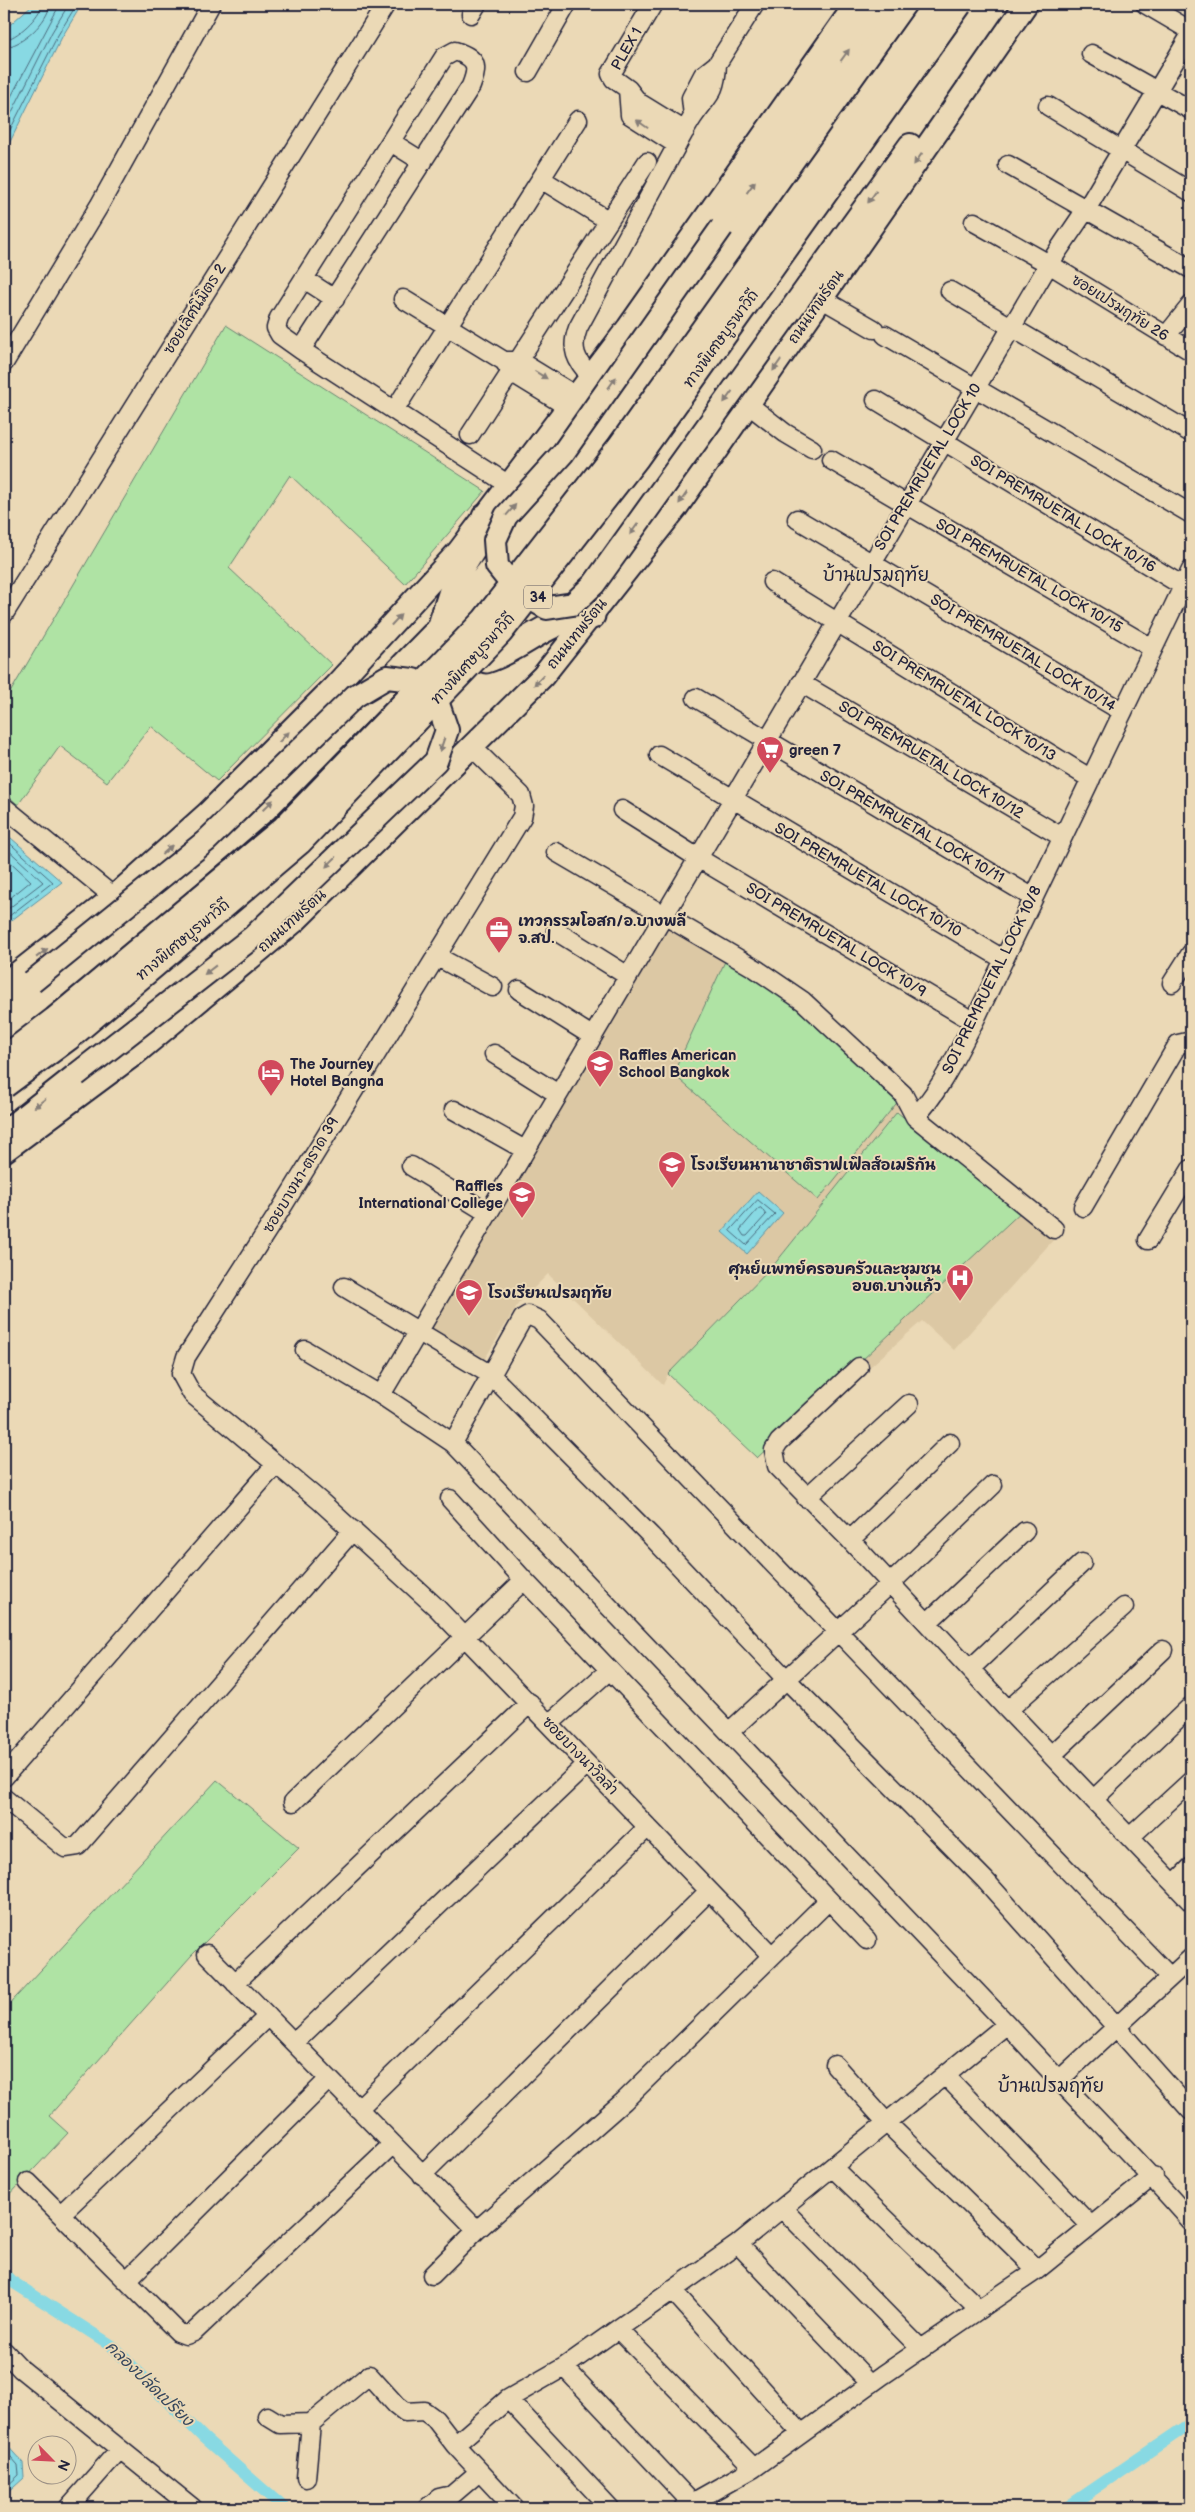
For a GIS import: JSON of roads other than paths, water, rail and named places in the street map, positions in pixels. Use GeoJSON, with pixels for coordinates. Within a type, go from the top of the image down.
{"type":"FeatureCollection","features":[{"type":"Feature","properties":{"kind":"highway"},"geometry":{"type":"LineString","coordinates":[[4,1029],[39,1002],[265,808],[465,603],[600,432],[907,4]]}},
{"type":"Feature","properties":{"kind":"highway"},"geometry":{"type":"LineString","coordinates":[[4,1044],[48,1011],[277,819],[380,715],[476,612],[611,440],[921,4]]}},
{"type":"Feature","properties":{"kind":"highway","name":"ทางพิเศษบูรพาวิถี"},"geometry":{"type":"LineString","coordinates":[[4,1059],[55,1020],[285,828],[485,620],[620,447],[936,4]]}},
{"type":"Feature","properties":{"kind":"highway","name":"ทางพิเศษบูรพาวิถี"},"geometry":{"type":"LineString","coordinates":[[4,1085],[69,1037],[299,842],[500,632],[636,458],[959,4]]}},
{"type":"Feature","properties":{"kind":"highway","name":"34"},"geometry":{"type":"LineString","coordinates":[[4,1097],[76,1043],[305,848],[506,638],[641,462],[777,275],[968,4]]}},
{"type":"Feature","properties":{"kind":"highway"},"geometry":{"type":"LineString","coordinates":[[439,629],[449,605],[457,575],[485,530],[485,517]]}},
{"type":"Feature","properties":{"kind":"highway"},"geometry":{"type":"LineString","coordinates":[[486,660],[497,657],[559,621],[592,616]]}},
{"type":"Feature","properties":{"kind":"main road"},"geometry":{"type":"LineString","coordinates":[[5,986],[114,897],[208,813],[334,688],[459,551],[628,328],[856,4]]}},
{"type":"Feature","properties":{"kind":"main road"},"geometry":{"type":"LineString","coordinates":[[882,4],[563,453],[506,516],[495,540],[497,566],[517,591],[547,608],[572,604],[594,584],[815,292],[976,53],[1015,4]]}},
{"type":"Feature","properties":{"kind":"main road","name":"ถนนเทพรัตน"},"geometry":{"type":"LineString","coordinates":[[4,1151],[136,1054],[296,920],[543,676],[676,508],[749,405],[815,292],[1026,4]]}},
{"type":"Feature","properties":{"kind":"main road"},"geometry":{"type":"LineString","coordinates":[[4,1132],[253,937],[436,761],[447,730],[437,701],[413,680],[387,677],[355,696],[206,841],[32,982],[5,986]]}},
{"type":"Feature","properties":{"kind":"street"},"geometry":{"type":"LineString","coordinates":[[4,363],[78,244],[211,4]]}},
{"type":"Feature","properties":{"kind":"street","name":"ซอยเลิศนิมิตร 2"},"geometry":{"type":"LineString","coordinates":[[4,614],[386,4]]}},
{"type":"Feature","properties":{"kind":"street"},"geometry":{"type":"LineString","coordinates":[[528,72],[567,4]]}},
{"type":"Feature","properties":{"kind":"street","name":"PLEX 1"},"geometry":{"type":"LineString","coordinates":[[653,4],[612,70],[614,79],[628,89],[630,115],[685,131]]}},
{"type":"Feature","properties":{"kind":"street"},"geometry":{"type":"LineString","coordinates":[[591,376],[580,365],[575,354],[573,342],[578,328],[685,131],[691,98],[703,92],[703,75],[716,64],[755,4]]}},
{"type":"Feature","properties":{"kind":"street"},"geometry":{"type":"LineString","coordinates":[[1145,4],[1191,32]]}},
{"type":"Feature","properties":{"kind":"street","name":"SOI PREMRUETAL LOCK 10"},"geometry":{"type":"LineString","coordinates":[[381,1395],[976,386],[1049,264],[1086,208],[1191,32]]}},
{"type":"Feature","properties":{"kind":"street"},"geometry":{"type":"LineString","coordinates":[[301,350],[471,86],[476,73],[475,62],[467,55],[456,51],[444,57],[279,318],[276,328],[280,335],[301,350],[509,485]]}},
{"type":"Feature","properties":{"kind":"street"},"geometry":{"type":"LineString","coordinates":[[1091,54],[1191,110]]}},
{"type":"Feature","properties":{"kind":"street"},"geometry":{"type":"LineString","coordinates":[[1048,106],[1191,192]]}},
{"type":"Feature","properties":{"kind":"street"},"geometry":{"type":"LineString","coordinates":[[400,400],[578,120]]}},
{"type":"Feature","properties":{"kind":"street"},"geometry":{"type":"LineString","coordinates":[[390,142],[423,162]]}},
{"type":"Feature","properties":{"kind":"street"},"geometry":{"type":"LineString","coordinates":[[470,435],[512,364],[647,162]]}},
{"type":"Feature","properties":{"kind":"street"},"geometry":{"type":"LineString","coordinates":[[1008,165],[1191,269]]}},
{"type":"Feature","properties":{"kind":"street"},"geometry":{"type":"LineString","coordinates":[[541,179],[609,221]]}},
{"type":"Feature","properties":{"kind":"street","name":"ซอยเปรมฤทัย 26"},"geometry":{"type":"LineString","coordinates":[[974,222],[1049,264],[1191,351]]}},
{"type":"Feature","properties":{"kind":"street"},"geometry":{"type":"LineString","coordinates":[[304,279],[335,299]]}},
{"type":"Feature","properties":{"kind":"street"},"geometry":{"type":"LineString","coordinates":[[950,290],[1011,328],[1191,433]]}},
{"type":"Feature","properties":{"kind":"street"},"geometry":{"type":"LineString","coordinates":[[815,292],[1191,514]]}},
{"type":"Feature","properties":{"kind":"street"},"geometry":{"type":"LineString","coordinates":[[403,299],[572,402]]}},
{"type":"Feature","properties":{"kind":"street"},"geometry":{"type":"LineString","coordinates":[[1166,336],[1191,305]]}},
{"type":"Feature","properties":{"kind":"street","name":"SOI PREMRUETAL LOCK 10/16"},"geometry":{"type":"LineString","coordinates":[[876,400],[944,443],[1183,586]]}},
{"type":"Feature","properties":{"kind":"street"},"geometry":{"type":"LineString","coordinates":[[749,405],[785,432],[812,449]]}},
{"type":"Feature","properties":{"kind":"street","name":"SOI PREMRUETAL LOCK 10/15"},"geometry":{"type":"LineString","coordinates":[[831,460],[1152,648]]}},
{"type":"Feature","properties":{"kind":"street","name":"SOI PREMRUETAL LOCK 10/14"},"geometry":{"type":"LineString","coordinates":[[797,519],[1123,712]]}},
{"type":"Feature","properties":{"kind":"street","name":"SOI PREMRUETAL LOCK 10/8"},"geometry":{"type":"LineString","coordinates":[[915,1117],[927,1104],[941,1083],[974,1022],[1032,897],[1191,570]]}},
{"type":"Feature","properties":{"kind":"street","name":"SOI PREMRUETAL LOCK 10/13"},"geometry":{"type":"LineString","coordinates":[[772,582],[1091,779]]}},
{"type":"Feature","properties":{"kind":"street","name":"SOI PREMRUETAL LOCK 10/12"},"geometry":{"type":"LineString","coordinates":[[801,683],[1062,837]]}},
{"type":"Feature","properties":{"kind":"street","name":"SOI PREMRUETAL LOCK 10/11"},"geometry":{"type":"LineString","coordinates":[[696,698],[1032,897]]}},
{"type":"Feature","properties":{"kind":"street","name":"ซอยบางนา-ตราด 39"},"geometry":{"type":"LineString","coordinates":[[385,1560],[353,1530],[192,1394],[180,1374],[182,1365],[281,1209],[522,817],[524,806],[520,795],[472,746]]}},
{"type":"Feature","properties":{"kind":"street","name":"SOI PREMRUETAL LOCK 10/10"},"geometry":{"type":"LineString","coordinates":[[659,756],[1004,959]]}},
{"type":"Feature","properties":{"kind":"street"},"geometry":{"type":"LineString","coordinates":[[4,807],[114,897]]}},
{"type":"Feature","properties":{"kind":"street","name":"SOI PREMRUETAL LOCK 10/9"},"geometry":{"type":"LineString","coordinates":[[622,810],[698,858],[974,1022]]}},
{"type":"Feature","properties":{"kind":"street"},"geometry":{"type":"LineString","coordinates":[[556,852],[756,969],[803,1001],[901,1091],[915,1117],[1054,1228]]}},
{"type":"Feature","properties":{"kind":"street"},"geometry":{"type":"LineString","coordinates":[[556,931],[628,976]]}},
{"type":"Feature","properties":{"kind":"street"},"geometry":{"type":"LineString","coordinates":[[1172,983],[1191,953]]}},
{"type":"Feature","properties":{"kind":"street"},"geometry":{"type":"LineString","coordinates":[[436,956],[493,987]]}},
{"type":"Feature","properties":{"kind":"street"},"geometry":{"type":"LineString","coordinates":[[519,990],[592,1036]]}},
{"type":"Feature","properties":{"kind":"street"},"geometry":{"type":"LineString","coordinates":[[1083,1207],[1178,1044],[1187,1042],[1191,1044]]}},
{"type":"Feature","properties":{"kind":"street"},"geometry":{"type":"LineString","coordinates":[[494,1054],[558,1094]]}},
{"type":"Feature","properties":{"kind":"street"},"geometry":{"type":"LineString","coordinates":[[454,1110],[525,1150]]}},
{"type":"Feature","properties":{"kind":"street"},"geometry":{"type":"LineString","coordinates":[[411,1166],[488,1213]]}},
{"type":"Feature","properties":{"kind":"street"},"geometry":{"type":"LineString","coordinates":[[1148,1240],[1191,1170]]}},
{"type":"Feature","properties":{"kind":"street"},"geometry":{"type":"LineString","coordinates":[[344,1287],[420,1330],[491,1374],[651,1536],[786,1679],[985,1880],[1191,2111]]}},
{"type":"Feature","properties":{"kind":"street"},"geometry":{"type":"LineString","coordinates":[[453,1443],[523,1318],[528,1315],[539,1320],[1170,1977]]}},
{"type":"Feature","properties":{"kind":"street"},"geometry":{"type":"LineString","coordinates":[[305,1350],[381,1395],[453,1443],[1007,2024],[1058,2081],[1152,2176],[1191,2220]]}},
{"type":"Feature","properties":{"kind":"street"},"geometry":{"type":"LineString","coordinates":[[859,1367],[779,1442],[774,1450],[777,1466],[928,1622],[1008,1710],[1191,1902]]}},
{"type":"Feature","properties":{"kind":"street"},"geometry":{"type":"LineString","coordinates":[[806,1498],[909,1404]]}},
{"type":"Feature","properties":{"kind":"street"},"geometry":{"type":"LineString","coordinates":[[850,1540],[950,1443]]}},
{"type":"Feature","properties":{"kind":"street"},"geometry":{"type":"LineString","coordinates":[[4,1777],[276,1464]]}},
{"type":"Feature","properties":{"kind":"street"},"geometry":{"type":"LineString","coordinates":[[729,1732],[890,1584],[993,1485]]}},
{"type":"Feature","properties":{"kind":"street"},"geometry":{"type":"LineString","coordinates":[[450,1499],[524,1580],[867,1940]]}},
{"type":"Feature","properties":{"kind":"street"},"geometry":{"type":"LineString","coordinates":[[4,1798],[65,1848],[78,1846],[353,1530]]}},
{"type":"Feature","properties":{"kind":"street"},"geometry":{"type":"LineString","coordinates":[[928,1622],[1025,1531]]}},
{"type":"Feature","properties":{"kind":"street","name":"ซอยบางนาวิลล่า"},"geometry":{"type":"LineString","coordinates":[[385,1560],[466,1636],[772,1956]]}},
{"type":"Feature","properties":{"kind":"street"},"geometry":{"type":"LineString","coordinates":[[970,1669],[1082,1563]]}},
{"type":"Feature","properties":{"kind":"street"},"geometry":{"type":"LineString","coordinates":[[293,1802],[524,1580]]}},
{"type":"Feature","properties":{"kind":"street"},"geometry":{"type":"LineString","coordinates":[[1008,1710],[1124,1607]]}},
{"type":"Feature","properties":{"kind":"street"},"geometry":{"type":"LineString","coordinates":[[1052,1755],[1163,1650]]}},
{"type":"Feature","properties":{"kind":"street"},"geometry":{"type":"LineString","coordinates":[[549,1724],[604,1675]]}},
{"type":"Feature","properties":{"kind":"street"},"geometry":{"type":"LineString","coordinates":[[234,1983],[530,1703]]}},
{"type":"Feature","properties":{"kind":"street"},"geometry":{"type":"LineString","coordinates":[[1094,1799],[1191,1706]]}},
{"type":"Feature","properties":{"kind":"street"},"geometry":{"type":"LineString","coordinates":[[294,2043],[587,1764]]}},
{"type":"Feature","properties":{"kind":"street"},"geometry":{"type":"LineString","coordinates":[[1130,1837],[1191,1781]]}},
{"type":"Feature","properties":{"kind":"street"},"geometry":{"type":"LineString","coordinates":[[358,2109],[648,1827]]}},
{"type":"Feature","properties":{"kind":"street"},"geometry":{"type":"LineString","coordinates":[[1174,1884],[1191,1867]]}},
{"type":"Feature","properties":{"kind":"street"},"geometry":{"type":"LineString","coordinates":[[422,2175],[709,1890]]}},
{"type":"Feature","properties":{"kind":"street"},"geometry":{"type":"LineString","coordinates":[[432,2275],[477,2230],[624,2101],[828,1901]]}},
{"type":"Feature","properties":{"kind":"street"},"geometry":{"type":"LineString","coordinates":[[207,1954],[477,2230]]}},
{"type":"Feature","properties":{"kind":"street"},"geometry":{"type":"LineString","coordinates":[[1058,2081],[1170,1977],[1190,1961]]}},
{"type":"Feature","properties":{"kind":"street"},"geometry":{"type":"LineString","coordinates":[[61,2214],[268,2016]]}},
{"type":"Feature","properties":{"kind":"street"},"geometry":{"type":"LineString","coordinates":[[455,2445],[508,2399],[564,2367],[738,2244],[1007,2024]]}},
{"type":"Feature","properties":{"kind":"street"},"geometry":{"type":"LineString","coordinates":[[836,2065],[887,2122],[1037,2270]]}},
{"type":"Feature","properties":{"kind":"street"},"geometry":{"type":"LineString","coordinates":[[945,2075],[1091,2226]]}},
{"type":"Feature","properties":{"kind":"street"},"geometry":{"type":"LineString","coordinates":[[128,2279],[329,2079]]}},
{"type":"Feature","properties":{"kind":"street"},"geometry":{"type":"LineString","coordinates":[[28,2182],[128,2279],[178,2332],[186,2335],[194,2332],[393,2144]]}},
{"type":"Feature","properties":{"kind":"street"},"geometry":{"type":"LineString","coordinates":[[832,2168],[980,2309]]}},
{"type":"Feature","properties":{"kind":"street"},"geometry":{"type":"LineString","coordinates":[[564,2367],[687,2505],[754,2468],[921,2349],[1037,2270],[1152,2176]]}},
{"type":"Feature","properties":{"kind":"street"},"geometry":{"type":"LineString","coordinates":[[782,2208],[921,2349]]}},
{"type":"Feature","properties":{"kind":"street"},"geometry":{"type":"LineString","coordinates":[[738,2244],[871,2384]]}},
{"type":"Feature","properties":{"kind":"street"},"geometry":{"type":"LineString","coordinates":[[672,2290],[802,2433]]}},
{"type":"Feature","properties":{"kind":"street"},"geometry":{"type":"LineString","coordinates":[[618,2329],[754,2468]]}},
{"type":"Feature","properties":{"kind":"street"},"geometry":{"type":"LineString","coordinates":[[4,2351],[21,2369],[193,2508]]}},
{"type":"Feature","properties":{"kind":"street"},"geometry":{"type":"LineString","coordinates":[[267,2416],[280,2424],[311,2422],[369,2376],[396,2406],[405,2412],[418,2409],[430,2415],[479,2472],[514,2508]]}},
{"type":"Feature","properties":{"kind":"street"},"geometry":{"type":"LineString","coordinates":[[508,2399],[610,2508]]}},
{"type":"Feature","properties":{"kind":"street"},"geometry":{"type":"LineString","coordinates":[[306,2478],[311,2422]]}},
{"type":"Feature","properties":{"kind":"street"},"geometry":{"type":"LineString","coordinates":[[68,2508],[120,2449]]}},
{"type":"Feature","properties":{"kind":"street"},"geometry":{"type":"LineString","coordinates":[[427,2508],[439,2498],[452,2495],[479,2472]]}},
{"type":"Feature","properties":{"kind":"water"},"geometry":{"type":"Polygon","coordinates":[[[33,4],[82,4],[62,37],[4,154],[4,30],[33,4]]]}},
{"type":"Feature","properties":{"kind":"water"},"geometry":{"type":"Polygon","coordinates":[[[4,832],[62,882],[4,926],[4,832]]]}},
{"type":"Feature","properties":{"kind":"water"},"geometry":{"type":"Polygon","coordinates":[[[758,1191],[783,1213],[747,1254],[722,1232],[758,1191]]]}},
{"type":"Feature","properties":{"kind":"water"},"geometry":{"type":"Polygon","coordinates":[[[4,2442],[23,2463],[24,2478],[4,2496],[4,2442]]]}},
{"type":"Feature","properties":{"kind":"waterway","name":"คลองปลัดเปรียง"},"geometry":{"type":"LineString","coordinates":[[4,2274],[11,2281],[111,2345],[204,2438],[284,2508]]}},
{"type":"Feature","properties":{"kind":"waterway"},"geometry":{"type":"LineString","coordinates":[[1066,2508],[1191,2423]]}},
{"type":"Feature","properties":{"kind":"place","name":"green 7"},"geometry":{"type":"Point","coordinates":[770,774]}},
{"type":"Feature","properties":{"kind":"place","name":"เทวกรรมโอสก/อ.บางพลี จ.สป."},"geometry":{"type":"Point","coordinates":[499,954]}},
{"type":"Feature","properties":{"kind":"place","name":"Raffles American School Bangkok"},"geometry":{"type":"Point","coordinates":[600,1088]}},
{"type":"Feature","properties":{"kind":"place","name":"The Journey Hotel Bangna"},"geometry":{"type":"Point","coordinates":[271,1097]}},
{"type":"Feature","properties":{"kind":"place","name":"โรงเรียนนานาชาติราฟเฟิลส์อเมริกัน"},"geometry":{"type":"Point","coordinates":[672,1189]}},
{"type":"Feature","properties":{"kind":"place","name":"Raffles International College"},"geometry":{"type":"Point","coordinates":[522,1219]}},
{"type":"Feature","properties":{"kind":"place","name":"ศุนย์แพทย์ครอบครัวและชุมชน อบต.บางแก้ว"},"geometry":{"type":"Point","coordinates":[960,1302]}},
{"type":"Feature","properties":{"kind":"place","name":"โรงเรียนเปรมฤทัย"},"geometry":{"type":"Point","coordinates":[469,1317]}},
{"type":"Feature","properties":{"kind":"district","name":"บ้านเปรมฤทัย"},"geometry":{"type":"Point","coordinates":[876,575]}},
{"type":"Feature","properties":{"kind":"district","name":"บ้านเปรมฤทัย"},"geometry":{"type":"Point","coordinates":[1051,2086]}}]}
